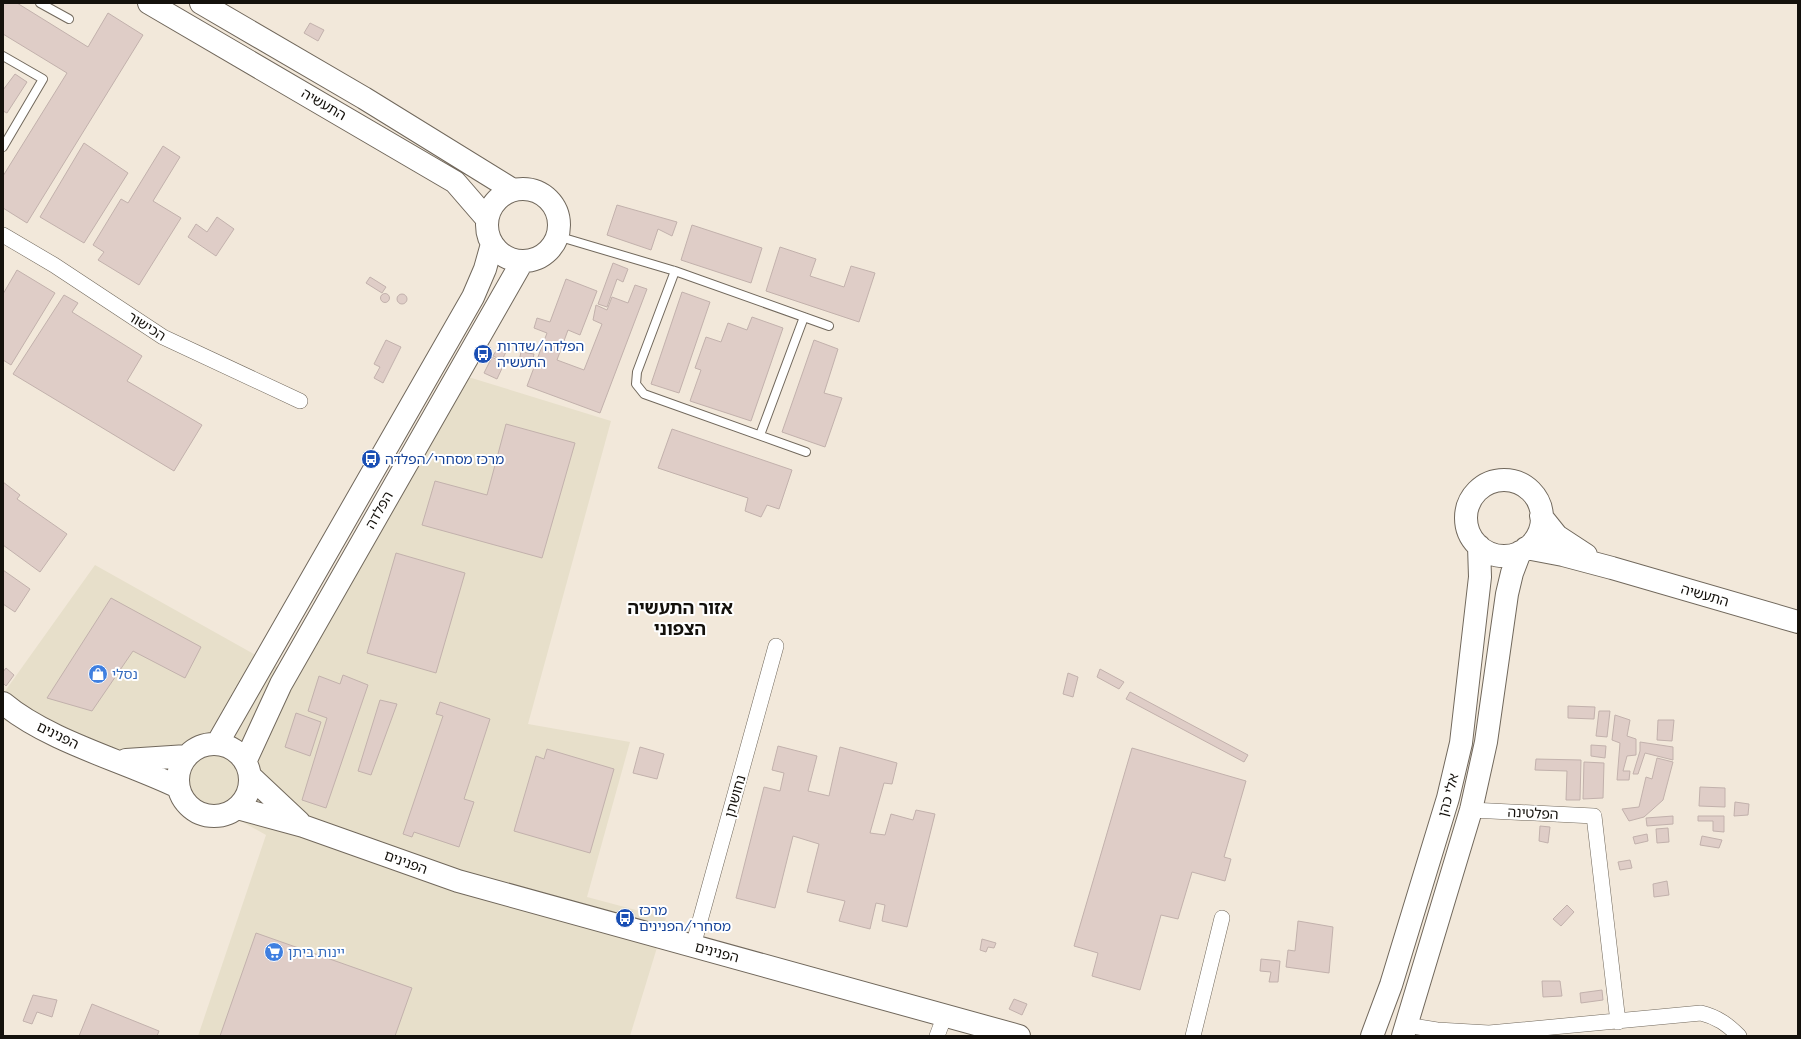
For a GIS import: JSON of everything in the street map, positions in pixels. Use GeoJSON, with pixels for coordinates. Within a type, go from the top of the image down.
{"type":"FeatureCollection","features":[{"type":"Feature","properties":{"kind":"street","name":"התעשיה"},"geometry":{"type":"LineString","coordinates":[[149,3],[455,182],[487,219]]}},
{"type":"Feature","properties":{"kind":"street","name":"התעשיה"},"geometry":{"type":"LineString","coordinates":[[202,3],[364,98],[513,190]]}},
{"type":"Feature","properties":{"kind":"street"},"geometry":{"type":"LineString","coordinates":[[513,190],[533,191],[542,195],[550,201],[558,219],[557,236],[550,249],[542,256],[522,262],[510,259],[500,254],[488,236],[487,219],[496,201],[513,190]]}},
{"type":"Feature","properties":{"kind":"street","name":"הכישור"},"geometry":{"type":"LineString","coordinates":[[3,235],[54,265],[163,337],[300,401]]}},
{"type":"Feature","properties":{"kind":"street","name":"הפלדה"},"geometry":{"type":"LineString","coordinates":[[217,744],[473,297],[485,269],[492,244]]}},
{"type":"Feature","properties":{"kind":"street","name":"הפלדה"},"geometry":{"type":"LineString","coordinates":[[247,769],[281,684],[522,262]]}},
{"type":"Feature","properties":{"kind":"street"},"geometry":{"type":"LineString","coordinates":[[1499,480],[1509,480],[1523,485],[1533,494],[1538,502],[1541,516],[1538,534],[1523,550],[1510,555],[1498,555],[1488,552],[1479,546],[1472,538],[1468,529],[1467,511],[1474,495],[1489,483],[1499,480]]}},
{"type":"Feature","properties":{"kind":"street","name":"התעשיה"},"geometry":{"type":"LineString","coordinates":[[1541,516],[1562,540],[1612,568]]}},
{"type":"Feature","properties":{"kind":"street","name":"אלי כהן"},"geometry":{"type":"LineString","coordinates":[[1372,1036],[1393,978],[1448,798],[1461,743],[1480,578],[1479,546]]}},
{"type":"Feature","properties":{"kind":"street","name":"התעשיה"},"geometry":{"type":"LineString","coordinates":[[1523,550],[1563,555],[1798,622]]}},
{"type":"Feature","properties":{"kind":"street","name":"אלי כהן"},"geometry":{"type":"LineString","coordinates":[[1405,1030],[1471,810],[1486,742],[1506,594],[1523,550]]}},
{"type":"Feature","properties":{"kind":"street","name":"נחושתן"},"geometry":{"type":"LineString","coordinates":[[693,946],[776,646]]}},
{"type":"Feature","properties":{"kind":"street","name":"הפנינים"},"geometry":{"type":"LineString","coordinates":[[3,703],[12,711],[72,743],[117,760],[178,787]]}},
{"type":"Feature","properties":{"kind":"street"},"geometry":{"type":"LineString","coordinates":[[217,744],[228,747],[238,753],[247,769],[249,788],[245,799],[237,808],[228,814],[218,816],[198,813],[189,807],[182,798],[178,787],[178,776],[187,756],[196,749],[206,745],[217,744]]}},
{"type":"Feature","properties":{"kind":"street","name":"הפנינים"},"geometry":{"type":"LineString","coordinates":[[117,760],[187,756]]}},
{"type":"Feature","properties":{"kind":"street","name":"הפנינים"},"geometry":{"type":"LineString","coordinates":[[247,769],[303,826]]}},
{"type":"Feature","properties":{"kind":"street","name":"הפנינים"},"geometry":{"type":"LineString","coordinates":[[237,808],[303,826],[458,881],[1019,1036]]}},
{"type":"Feature","properties":{"kind":"street","name":"הפלטינה"},"geometry":{"type":"LineString","coordinates":[[1471,810],[1594,816],[1618,1022]]}},
{"type":"Feature","properties":{"kind":"street"},"geometry":{"type":"LineString","coordinates":[[1193,1036],[1222,918]]}},
{"type":"Feature","properties":{"kind":"street"},"geometry":{"type":"LineString","coordinates":[[1405,1030],[1489,1033],[1618,1022],[1686,1013],[1700,1013],[1714,1016],[1728,1024],[1739,1036]]}},
{"type":"Feature","properties":{"kind":"street"},"geometry":{"type":"LineString","coordinates":[[937,1036],[944,1015]]}},
{"type":"Feature","properties":{"kind":"lane"},"geometry":{"type":"LineString","coordinates":[[40,3],[69,19]]}},
{"type":"Feature","properties":{"kind":"lane"},"geometry":{"type":"LineString","coordinates":[[3,56],[43,79],[3,147]]}},
{"type":"Feature","properties":{"kind":"lane"},"geometry":{"type":"LineString","coordinates":[[3,130],[11,134]]}},
{"type":"Feature","properties":{"kind":"lane"},"geometry":{"type":"LineString","coordinates":[[557,236],[675,271],[829,326]]}},
{"type":"Feature","properties":{"kind":"lane"},"geometry":{"type":"LineString","coordinates":[[675,271],[637,372],[636,384],[644,394],[806,452]]}},
{"type":"Feature","properties":{"kind":"lane"},"geometry":{"type":"LineString","coordinates":[[760,435],[804,317]]}},
{"type":"Feature","properties":{"kind":"shaded area"},"geometry":{"type":"Polygon","coordinates":[[[465,376],[611,421],[528,724],[630,742],[587,897],[666,918],[630,1036],[198,1036],[266,835],[241,821],[3,720],[3,694],[95,565],[293,676],[465,376]]]}},
{"type":"Feature","properties":{"kind":"building"},"geometry":{"type":"Polygon","coordinates":[[[3,3],[17,3],[88,47],[108,13],[143,35],[27,223],[3,208],[3,176],[67,73],[3,34],[3,3]]]}},
{"type":"Feature","properties":{"kind":"building"},"geometry":{"type":"Polygon","coordinates":[[[310,23],[324,30],[318,41],[304,33],[310,23]]]}},
{"type":"Feature","properties":{"kind":"building"},"geometry":{"type":"Polygon","coordinates":[[[15,74],[27,82],[7,113],[3,111],[3,90],[15,74]]]}},
{"type":"Feature","properties":{"kind":"building"},"geometry":{"type":"Polygon","coordinates":[[[84,143],[128,173],[84,243],[40,217],[84,143]]]}},
{"type":"Feature","properties":{"kind":"building"},"geometry":{"type":"Polygon","coordinates":[[[163,146],[180,157],[153,201],[181,218],[139,285],[98,260],[104,252],[93,245],[121,199],[128,203],[163,146]]]}},
{"type":"Feature","properties":{"kind":"building"},"geometry":{"type":"Polygon","coordinates":[[[617,205],[677,222],[672,236],[658,229],[651,250],[607,235],[617,205]]]}},
{"type":"Feature","properties":{"kind":"building"},"geometry":{"type":"Polygon","coordinates":[[[217,217],[234,229],[216,256],[188,237],[196,224],[207,232],[217,217]]]}},
{"type":"Feature","properties":{"kind":"building"},"geometry":{"type":"Polygon","coordinates":[[[692,225],[762,248],[751,283],[681,260],[692,225]]]}},
{"type":"Feature","properties":{"kind":"building"},"geometry":{"type":"Polygon","coordinates":[[[780,247],[816,259],[810,276],[844,287],[851,266],[875,273],[859,322],[766,291],[780,247]]]}},
{"type":"Feature","properties":{"kind":"building"},"geometry":{"type":"Polygon","coordinates":[[[613,263],[628,269],[623,282],[617,279],[607,307],[598,304],[613,263]]]}},
{"type":"Feature","properties":{"kind":"building"},"geometry":{"type":"Polygon","coordinates":[[[17,270],[55,293],[11,365],[3,360],[3,294],[17,270]]]}},
{"type":"Feature","properties":{"kind":"building"},"geometry":{"type":"Polygon","coordinates":[[[370,277],[386,287],[382,293],[366,283],[370,277]]]}},
{"type":"Feature","properties":{"kind":"building"},"geometry":{"type":"Polygon","coordinates":[[[566,279],[597,291],[580,335],[568,330],[557,360],[584,370],[602,324],[593,320],[596,305],[607,310],[612,297],[628,303],[635,285],[647,289],[600,413],[527,386],[547,333],[534,328],[537,318],[550,322],[566,279]]]}},
{"type":"Feature","properties":{"kind":"building"},"geometry":{"type":"Polygon","coordinates":[[[682,292],[710,302],[679,393],[651,384],[682,292]]]}},
{"type":"Feature","properties":{"kind":"building"},"geometry":{"type":"Polygon","coordinates":[[[383,294],[387,294],[389,298],[387,302],[383,302],[381,300],[381,296],[383,294]]]}},
{"type":"Feature","properties":{"kind":"building"},"geometry":{"type":"Polygon","coordinates":[[[400,294],[404,294],[406,295],[406,303],[400,304],[397,301],[397,297],[400,294]]]}},
{"type":"Feature","properties":{"kind":"building"},"geometry":{"type":"Polygon","coordinates":[[[64,295],[78,303],[72,312],[142,356],[127,381],[202,425],[174,471],[13,374],[64,295]]]}},
{"type":"Feature","properties":{"kind":"building"},"geometry":{"type":"Polygon","coordinates":[[[752,317],[783,328],[751,421],[690,401],[701,370],[695,368],[706,337],[721,342],[728,323],[747,330],[752,317]]]}},
{"type":"Feature","properties":{"kind":"building"},"geometry":{"type":"Polygon","coordinates":[[[386,340],[401,347],[383,383],[374,378],[380,367],[374,364],[386,340]]]}},
{"type":"Feature","properties":{"kind":"building"},"geometry":{"type":"Polygon","coordinates":[[[814,340],[838,349],[824,393],[842,398],[825,447],[782,432],[814,340]]]}},
{"type":"Feature","properties":{"kind":"building"},"geometry":{"type":"Polygon","coordinates":[[[501,342],[509,346],[502,360],[493,356],[501,342]]]}},
{"type":"Feature","properties":{"kind":"building"},"geometry":{"type":"Polygon","coordinates":[[[521,352],[534,354],[532,364],[519,361],[521,352]]]}},
{"type":"Feature","properties":{"kind":"building"},"geometry":{"type":"Polygon","coordinates":[[[492,357],[504,364],[497,379],[484,373],[492,357]]]}},
{"type":"Feature","properties":{"kind":"building"},"geometry":{"type":"Polygon","coordinates":[[[506,424],[575,443],[542,558],[422,525],[435,481],[487,495],[506,424]]]}},
{"type":"Feature","properties":{"kind":"building"},"geometry":{"type":"Polygon","coordinates":[[[672,429],[792,470],[779,509],[767,505],[761,517],[745,511],[748,498],[658,468],[672,429]]]}},
{"type":"Feature","properties":{"kind":"building"},"geometry":{"type":"Polygon","coordinates":[[[3,482],[20,495],[17,499],[67,534],[40,572],[3,545],[3,482]]]}},
{"type":"Feature","properties":{"kind":"building"},"geometry":{"type":"Polygon","coordinates":[[[396,553],[465,573],[436,673],[367,653],[396,553]]]}},
{"type":"Feature","properties":{"kind":"building"},"geometry":{"type":"Polygon","coordinates":[[[3,570],[30,589],[15,612],[3,604],[3,570]]]}},
{"type":"Feature","properties":{"kind":"building"},"geometry":{"type":"Polygon","coordinates":[[[111,598],[201,647],[185,678],[133,651],[92,711],[47,698],[111,598]]]}},
{"type":"Feature","properties":{"kind":"building"},"geometry":{"type":"Polygon","coordinates":[[[6,668],[14,675],[6,686],[3,683],[3,672],[6,668]]]}},
{"type":"Feature","properties":{"kind":"building"},"geometry":{"type":"Polygon","coordinates":[[[1100,669],[1124,682],[1119,689],[1097,677],[1100,669]]]}},
{"type":"Feature","properties":{"kind":"building"},"geometry":{"type":"Polygon","coordinates":[[[1068,673],[1078,677],[1073,697],[1063,694],[1068,673]]]}},
{"type":"Feature","properties":{"kind":"building"},"geometry":{"type":"Polygon","coordinates":[[[343,675],[368,685],[326,808],[302,800],[327,718],[308,711],[319,676],[340,684],[343,675]]]}},
{"type":"Feature","properties":{"kind":"building"},"geometry":{"type":"Polygon","coordinates":[[[1130,692],[1248,755],[1244,762],[1126,699],[1130,692]]]}},
{"type":"Feature","properties":{"kind":"building"},"geometry":{"type":"Polygon","coordinates":[[[380,700],[397,704],[371,775],[358,771],[380,700]]]}},
{"type":"Feature","properties":{"kind":"building"},"geometry":{"type":"Polygon","coordinates":[[[440,702],[490,719],[464,799],[474,802],[459,847],[414,832],[412,837],[403,834],[443,716],[436,714],[440,702]]]}},
{"type":"Feature","properties":{"kind":"building"},"geometry":{"type":"Polygon","coordinates":[[[1568,706],[1595,707],[1594,719],[1568,718],[1568,706]]]}},
{"type":"Feature","properties":{"kind":"building"},"geometry":{"type":"Polygon","coordinates":[[[1599,711],[1610,711],[1607,737],[1596,736],[1599,711]]]}},
{"type":"Feature","properties":{"kind":"building"},"geometry":{"type":"Polygon","coordinates":[[[296,713],[321,722],[310,756],[285,747],[296,713]]]}},
{"type":"Feature","properties":{"kind":"building"},"geometry":{"type":"Polygon","coordinates":[[[1615,715],[1630,720],[1627,736],[1636,739],[1636,755],[1627,756],[1623,771],[1630,771],[1629,780],[1617,780],[1620,743],[1612,740],[1615,715]]]}},
{"type":"Feature","properties":{"kind":"building"},"geometry":{"type":"Polygon","coordinates":[[[1658,720],[1674,720],[1672,741],[1657,740],[1658,720]]]}},
{"type":"Feature","properties":{"kind":"building"},"geometry":{"type":"Polygon","coordinates":[[[1640,742],[1673,747],[1673,760],[1645,753],[1638,774],[1633,774],[1640,751],[1640,742]]]}},
{"type":"Feature","properties":{"kind":"building"},"geometry":{"type":"Polygon","coordinates":[[[1591,745],[1606,746],[1605,758],[1591,756],[1591,745]]]}},
{"type":"Feature","properties":{"kind":"building"},"geometry":{"type":"Polygon","coordinates":[[[778,746],[817,756],[808,791],[829,796],[840,747],[897,763],[892,784],[884,783],[870,833],[885,835],[891,814],[913,820],[916,810],[935,814],[907,927],[882,921],[885,905],[876,903],[870,929],[839,921],[845,901],[807,892],[819,844],[793,836],[775,908],[736,898],[764,787],[780,791],[784,773],[772,770],[778,746]]]}},
{"type":"Feature","properties":{"kind":"building"},"geometry":{"type":"Polygon","coordinates":[[[640,747],[664,754],[657,779],[633,773],[640,747]]]}},
{"type":"Feature","properties":{"kind":"building"},"geometry":{"type":"Polygon","coordinates":[[[1132,748],[1246,781],[1224,857],[1231,859],[1225,881],[1192,872],[1178,919],[1161,915],[1140,990],[1092,976],[1098,953],[1074,946],[1132,748]]]}},
{"type":"Feature","properties":{"kind":"building"},"geometry":{"type":"Polygon","coordinates":[[[547,749],[614,769],[590,853],[514,831],[536,756],[544,759],[547,749]]]}},
{"type":"Feature","properties":{"kind":"building"},"geometry":{"type":"Polygon","coordinates":[[[1657,758],[1673,762],[1663,800],[1644,817],[1629,821],[1622,809],[1639,807],[1646,777],[1652,779],[1657,758]]]}},
{"type":"Feature","properties":{"kind":"building"},"geometry":{"type":"Polygon","coordinates":[[[1536,759],[1581,760],[1580,800],[1566,800],[1567,771],[1535,770],[1536,759]]]}},
{"type":"Feature","properties":{"kind":"building"},"geometry":{"type":"Polygon","coordinates":[[[1584,762],[1604,763],[1603,798],[1583,799],[1584,762]]]}},
{"type":"Feature","properties":{"kind":"building"},"geometry":{"type":"Polygon","coordinates":[[[1700,787],[1725,788],[1725,807],[1699,806],[1700,787]]]}},
{"type":"Feature","properties":{"kind":"building"},"geometry":{"type":"Polygon","coordinates":[[[1735,802],[1749,804],[1748,815],[1734,816],[1735,802]]]}},
{"type":"Feature","properties":{"kind":"building"},"geometry":{"type":"Polygon","coordinates":[[[1673,816],[1673,824],[1647,826],[1646,818],[1673,816]]]}},
{"type":"Feature","properties":{"kind":"building"},"geometry":{"type":"Polygon","coordinates":[[[1698,816],[1724,816],[1724,832],[1713,831],[1713,821],[1698,821],[1698,816]]]}},
{"type":"Feature","properties":{"kind":"building"},"geometry":{"type":"Polygon","coordinates":[[[1540,826],[1550,827],[1548,843],[1539,841],[1540,826]]]}},
{"type":"Feature","properties":{"kind":"building"},"geometry":{"type":"Polygon","coordinates":[[[1668,828],[1669,842],[1657,843],[1656,829],[1668,828]]]}},
{"type":"Feature","properties":{"kind":"building"},"geometry":{"type":"Polygon","coordinates":[[[1647,834],[1648,841],[1635,844],[1633,837],[1647,834]]]}},
{"type":"Feature","properties":{"kind":"building"},"geometry":{"type":"Polygon","coordinates":[[[1702,836],[1722,840],[1719,848],[1700,845],[1702,836]]]}},
{"type":"Feature","properties":{"kind":"building"},"geometry":{"type":"Polygon","coordinates":[[[1630,860],[1632,868],[1620,870],[1618,862],[1630,860]]]}},
{"type":"Feature","properties":{"kind":"building"},"geometry":{"type":"Polygon","coordinates":[[[1667,881],[1669,895],[1654,897],[1653,884],[1667,881]]]}},
{"type":"Feature","properties":{"kind":"building"},"geometry":{"type":"Polygon","coordinates":[[[1567,905],[1574,912],[1561,926],[1553,919],[1567,905]]]}},
{"type":"Feature","properties":{"kind":"building"},"geometry":{"type":"Polygon","coordinates":[[[1298,921],[1333,927],[1329,973],[1286,967],[1288,950],[1295,951],[1298,921]]]}},
{"type":"Feature","properties":{"kind":"building"},"geometry":{"type":"Polygon","coordinates":[[[256,933],[412,988],[395,1036],[220,1036],[256,933]]]}},
{"type":"Feature","properties":{"kind":"building"},"geometry":{"type":"Polygon","coordinates":[[[982,939],[996,943],[994,948],[988,947],[986,952],[980,950],[982,939]]]}},
{"type":"Feature","properties":{"kind":"building"},"geometry":{"type":"Polygon","coordinates":[[[1261,959],[1280,961],[1278,982],[1269,982],[1271,972],[1260,971],[1261,959]]]}},
{"type":"Feature","properties":{"kind":"building"},"geometry":{"type":"Polygon","coordinates":[[[1542,981],[1560,981],[1562,996],[1543,997],[1542,981]]]}},
{"type":"Feature","properties":{"kind":"building"},"geometry":{"type":"Polygon","coordinates":[[[1602,990],[1603,1000],[1581,1003],[1580,993],[1602,990]]]}},
{"type":"Feature","properties":{"kind":"building"},"geometry":{"type":"Polygon","coordinates":[[[33,995],[57,1000],[52,1017],[37,1012],[32,1024],[23,1021],[33,995]]]}},
{"type":"Feature","properties":{"kind":"building"},"geometry":{"type":"Polygon","coordinates":[[[1014,999],[1027,1004],[1022,1015],[1009,1009],[1014,999]]]}},
{"type":"Feature","properties":{"kind":"building"},"geometry":{"type":"Polygon","coordinates":[[[92,1004],[159,1031],[157,1036],[79,1036],[92,1004]]]}},
{"type":"Feature","properties":{"kind":"place","name":"הפלדה/שדרות התעשיה"},"geometry":{"type":"Point","coordinates":[483,354]}},
{"type":"Feature","properties":{"kind":"place","name":"מרכז מסחרי/הפלדה"},"geometry":{"type":"Point","coordinates":[371,459]}},
{"type":"Feature","properties":{"kind":"place","name":"נסלי"},"geometry":{"type":"Point","coordinates":[98,674]}},
{"type":"Feature","properties":{"kind":"place","name":"מרכז מסחרי/הפנינים"},"geometry":{"type":"Point","coordinates":[625,918]}},
{"type":"Feature","properties":{"kind":"place","name":"יינות ביתן"},"geometry":{"type":"Point","coordinates":[274,952]}},
{"type":"Feature","properties":{"kind":"district","name":"אזור התעשיה הצפוני"},"geometry":{"type":"Point","coordinates":[680,618]}}]}
